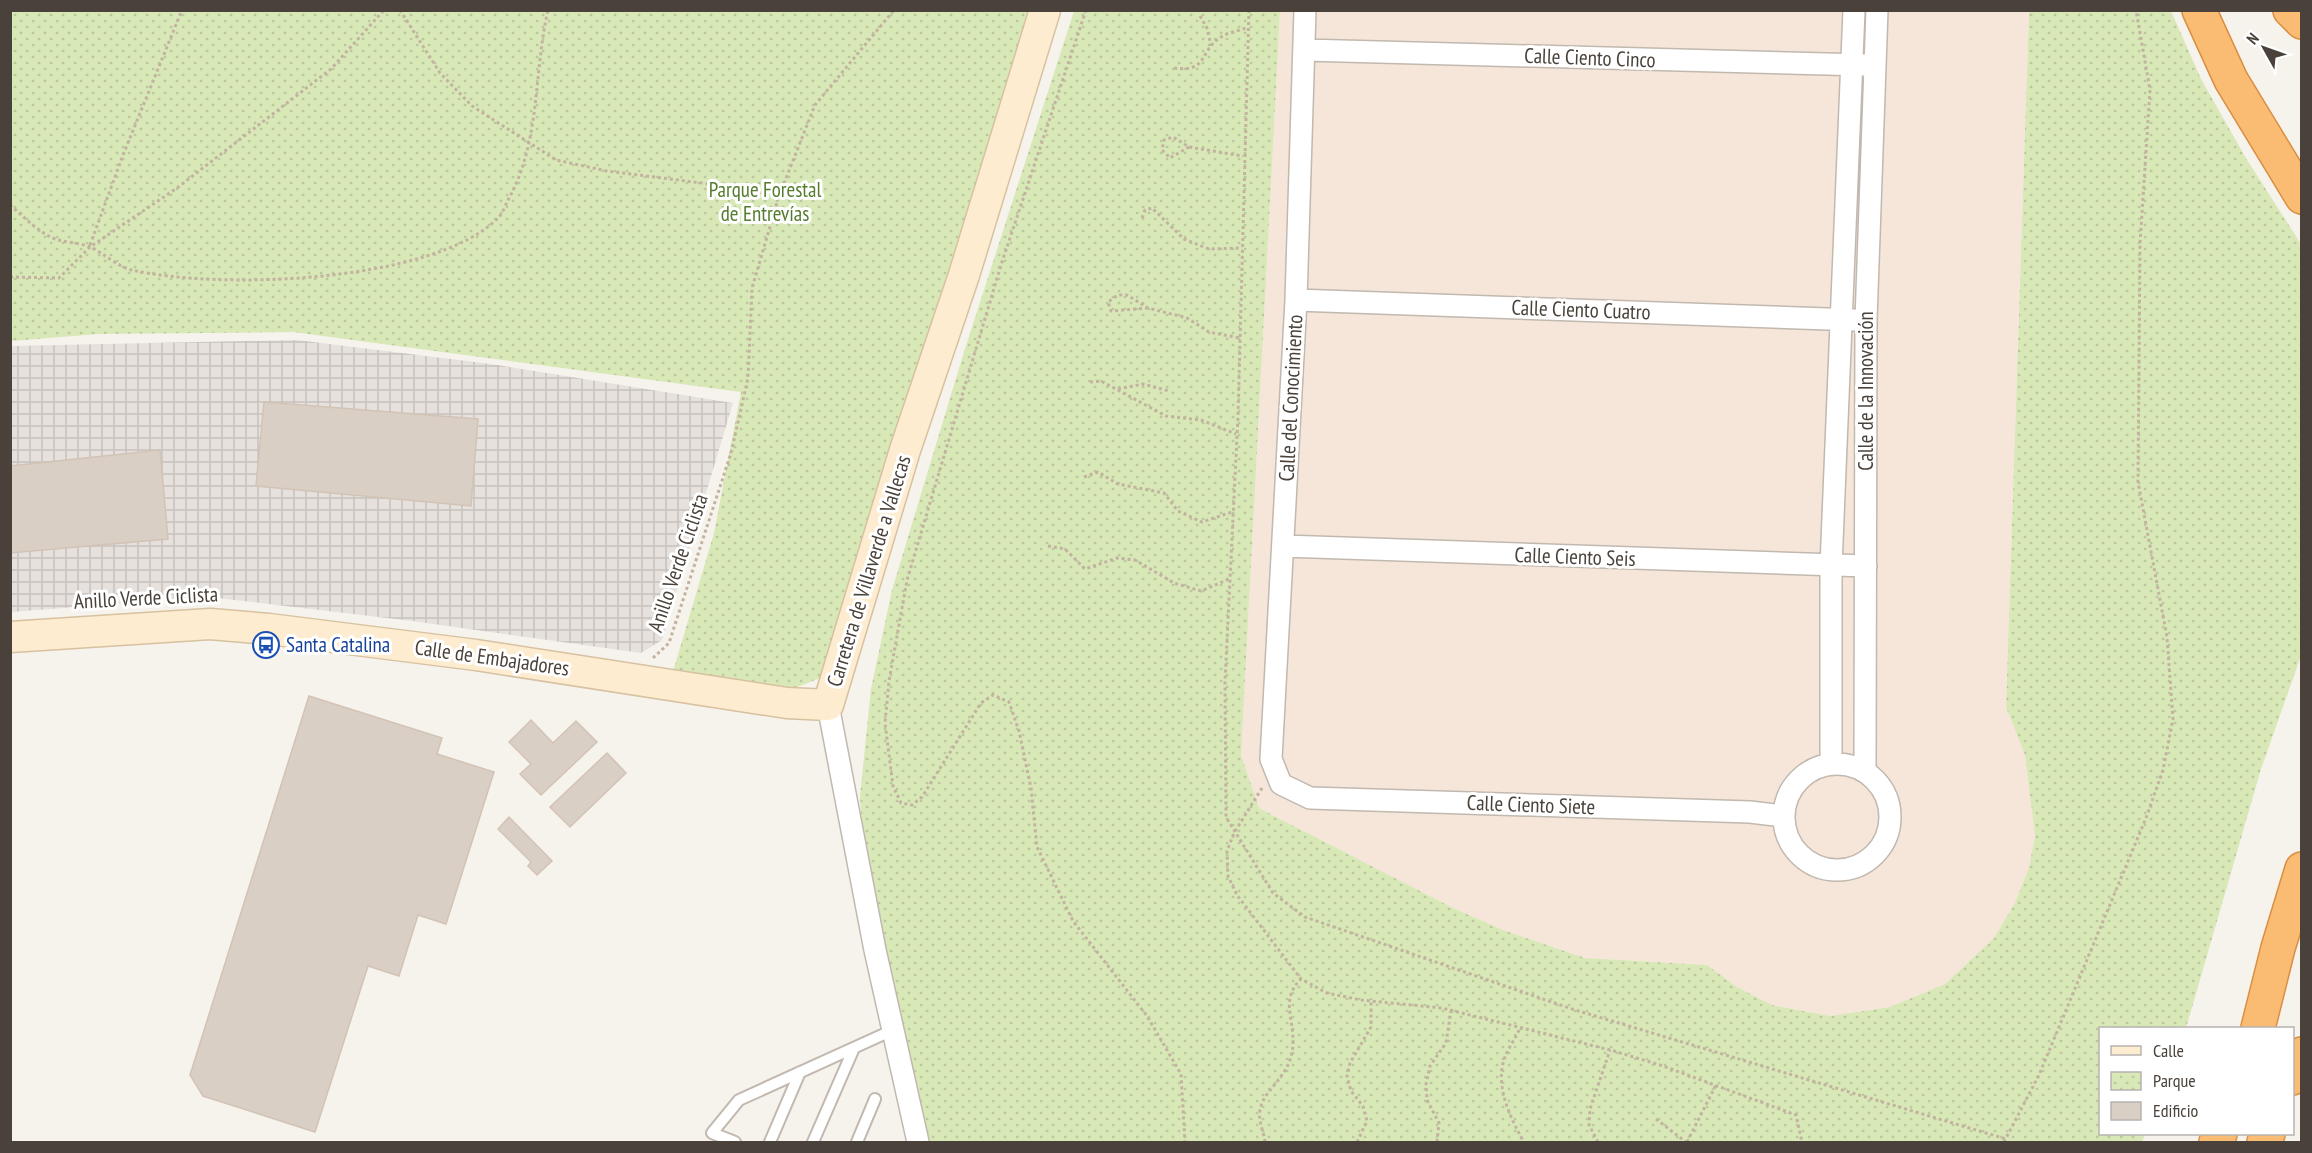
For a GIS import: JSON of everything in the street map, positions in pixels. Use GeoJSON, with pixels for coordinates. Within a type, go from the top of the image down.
{"type":"FeatureCollection","features":[{"type":"Feature","properties":{"kind":"highway"},"geometry":{"type":"LineString","coordinates":[[2199,10],[2231,80],[2301,197]]}},
{"type":"Feature","properties":{"kind":"highway"},"geometry":{"type":"LineString","coordinates":[[2290,10],[2301,22]]}},
{"type":"Feature","properties":{"kind":"highway"},"geometry":{"type":"LineString","coordinates":[[2260,1027],[2278,948],[2301,869]]}},
{"type":"Feature","properties":{"kind":"highway"},"geometry":{"type":"LineString","coordinates":[[2261,1027],[2301,918]]}},
{"type":"Feature","properties":{"kind":"highway"},"geometry":{"type":"LineString","coordinates":[[2294,1073],[2301,1054]]}},
{"type":"Feature","properties":{"kind":"main road","name":"Carretera de Villaverde a Vallecas"},"geometry":{"type":"LineString","coordinates":[[828,705],[905,450],[964,275],[1045,10]]}},
{"type":"Feature","properties":{"kind":"main road","name":"Calle de Embajadores"},"geometry":{"type":"LineString","coordinates":[[10,637],[222,625],[320,634],[476,655],[787,703],[828,705]]}},
{"type":"Feature","properties":{"kind":"street","name":"Calle del Conocimiento"},"geometry":{"type":"LineString","coordinates":[[1278,778],[1271,759],[1296,300],[1305,10]]}},
{"type":"Feature","properties":{"kind":"street","name":"Calle de la Innovación"},"geometry":{"type":"LineString","coordinates":[[1831,763],[1831,566],[1854,10]]}},
{"type":"Feature","properties":{"kind":"street","name":"Calle de la Innovación"},"geometry":{"type":"LineString","coordinates":[[1865,771],[1866,320],[1877,10]]}},
{"type":"Feature","properties":{"kind":"street","name":"Calle Ciento Cinco"},"geometry":{"type":"LineString","coordinates":[[1305,50],[1875,65]]}},
{"type":"Feature","properties":{"kind":"street","name":"Calle Ciento Cuatro"},"geometry":{"type":"LineString","coordinates":[[1296,300],[1866,320]]}},
{"type":"Feature","properties":{"kind":"street","name":"Calle Ciento Seis"},"geometry":{"type":"LineString","coordinates":[[1284,546],[1866,566]]}},
{"type":"Feature","properties":{"kind":"street","name":"Carretera de Villaverde a Vallecas"},"geometry":{"type":"LineString","coordinates":[[828,705],[918,1143]]}},
{"type":"Feature","properties":{"kind":"street"},"geometry":{"type":"LineString","coordinates":[[1831,763],[1849,765],[1865,771],[1879,784],[1888,800],[1890,818],[1887,836],[1877,852],[1863,864],[1846,870],[1827,870],[1810,864],[1796,852],[1786,836],[1783,816],[1787,797],[1797,781],[1813,769],[1831,763]]}},
{"type":"Feature","properties":{"kind":"street","name":"Calle Ciento Siete"},"geometry":{"type":"LineString","coordinates":[[1278,778],[1310,798],[1750,812],[1783,816]]}},
{"type":"Feature","properties":{"kind":"lane"},"geometry":{"type":"LineString","coordinates":[[735,1143],[712,1133],[739,1100],[893,1030]]}},
{"type":"Feature","properties":{"kind":"lane"},"geometry":{"type":"LineString","coordinates":[[813,1143],[854,1048]]}},
{"type":"Feature","properties":{"kind":"lane"},"geometry":{"type":"LineString","coordinates":[[770,1143],[800,1072]]}},
{"type":"Feature","properties":{"kind":"lane"},"geometry":{"type":"LineString","coordinates":[[857,1143],[875,1099]]}},
{"type":"Feature","properties":{"kind":"path"},"geometry":{"type":"LineString","coordinates":[[90,247],[123,155],[182,10]]}},
{"type":"Feature","properties":{"kind":"path"},"geometry":{"type":"LineString","coordinates":[[10,277],[59,278],[90,247],[177,188],[331,69],[384,10]]}},
{"type":"Feature","properties":{"kind":"path"},"geometry":{"type":"LineString","coordinates":[[400,10],[440,73],[472,106],[556,160],[607,171],[731,186],[779,196]]}},
{"type":"Feature","properties":{"kind":"path"},"geometry":{"type":"LineString","coordinates":[[10,205],[55,239],[90,247],[129,270],[216,280],[322,277],[404,263],[459,246],[498,219],[522,176],[531,144],[535,85],[548,10]]}},
{"type":"Feature","properties":{"kind":"path","name":"Anillo Verde Ciclista"},"geometry":{"type":"LineString","coordinates":[[646,660],[656,657],[669,643],[731,453],[748,378],[752,288],[779,196],[815,105],[894,10]]}},
{"type":"Feature","properties":{"kind":"path"},"geometry":{"type":"LineString","coordinates":[[1086,10],[1001,266],[907,580],[889,681],[885,723],[893,786],[901,803],[912,805],[922,797],[981,703],[993,695],[1009,702],[1019,731],[1031,788],[1037,847],[1073,921],[1147,1016],[1180,1074],[1185,1143]]}},
{"type":"Feature","properties":{"kind":"path"},"geometry":{"type":"LineString","coordinates":[[1249,10],[1243,156],[1240,338],[1225,682],[1225,788],[1226,817],[1273,893],[1305,917],[1572,1009],[2005,1141],[2039,1075],[2146,818],[2163,770],[2173,719],[2167,637],[2138,482],[2140,244],[2150,90],[2136,10]]}},
{"type":"Feature","properties":{"kind":"path"},"geometry":{"type":"LineString","coordinates":[[1200,16],[1207,28],[1211,46]]}},
{"type":"Feature","properties":{"kind":"path"},"geometry":{"type":"LineString","coordinates":[[1174,68],[1189,70],[1199,65],[1211,46],[1221,36],[1248,27]]}},
{"type":"Feature","properties":{"kind":"path"},"geometry":{"type":"LineString","coordinates":[[1189,147],[1170,158],[1162,150],[1164,140],[1173,137],[1189,147],[1243,156]]}},
{"type":"Feature","properties":{"kind":"path"},"geometry":{"type":"LineString","coordinates":[[1142,218],[1145,210],[1152,208],[1184,239],[1209,249],[1242,248]]}},
{"type":"Feature","properties":{"kind":"path"},"geometry":{"type":"LineString","coordinates":[[1148,308],[1111,310],[1108,302],[1118,295],[1127,295],[1148,308],[1187,318],[1209,332],[1240,338]]}},
{"type":"Feature","properties":{"kind":"path"},"geometry":{"type":"LineString","coordinates":[[1090,382],[1101,381],[1139,404],[1166,416],[1202,420],[1236,434]]}},
{"type":"Feature","properties":{"kind":"path"},"geometry":{"type":"LineString","coordinates":[[1116,389],[1143,384],[1169,391]]}},
{"type":"Feature","properties":{"kind":"path"},"geometry":{"type":"LineString","coordinates":[[1084,477],[1098,472],[1118,484],[1164,493],[1179,511],[1202,522],[1232,512]]}},
{"type":"Feature","properties":{"kind":"path"},"geometry":{"type":"LineString","coordinates":[[1048,546],[1065,549],[1084,569],[1118,558],[1135,560],[1174,583],[1201,591],[1229,579]]}},
{"type":"Feature","properties":{"kind":"path"},"geometry":{"type":"LineString","coordinates":[[1278,778],[1252,801],[1234,833],[1227,851],[1228,876],[1237,895],[1301,979],[1327,993],[1451,1011],[1610,1050],[1716,1085],[1796,1115],[1802,1143]]}},
{"type":"Feature","properties":{"kind":"path"},"geometry":{"type":"LineString","coordinates":[[1265,1143],[1260,1110],[1265,1099],[1284,1076],[1292,1055],[1293,1040],[1288,1008],[1294,986],[1301,979]]}},
{"type":"Feature","properties":{"kind":"path"},"geometry":{"type":"LineString","coordinates":[[1357,1143],[1366,1120],[1363,1106],[1351,1091],[1347,1076],[1350,1063],[1371,1027],[1371,1001]]}},
{"type":"Feature","properties":{"kind":"path"},"geometry":{"type":"LineString","coordinates":[[1437,1143],[1439,1123],[1427,1100],[1426,1084],[1430,1066],[1446,1043],[1451,1011]]}},
{"type":"Feature","properties":{"kind":"path"},"geometry":{"type":"LineString","coordinates":[[1519,1029],[1503,1060],[1502,1084],[1507,1104],[1524,1143]]}},
{"type":"Feature","properties":{"kind":"path"},"geometry":{"type":"LineString","coordinates":[[1598,1143],[1589,1125],[1590,1109],[1610,1050]]}},
{"type":"Feature","properties":{"kind":"path"},"geometry":{"type":"LineString","coordinates":[[1656,1119],[1687,1143],[1716,1085]]}},
{"type":"Feature","properties":{"kind":"shaded area"},"geometry":{"type":"Polygon","coordinates":[[[1280,11],[2029,11],[2006,707],[2025,755],[2035,835],[2029,868],[2015,903],[1994,938],[1945,984],[1890,1007],[1830,1016],[1772,1005],[1737,987],[1707,965],[1585,958],[1503,930],[1451,907],[1259,808],[1241,755],[1280,11]]]}},
{"type":"Feature","properties":{"kind":"shaded area"},"geometry":{"type":"Polygon","coordinates":[[[297,340],[491,364],[733,403],[662,640],[641,653],[412,621],[209,597],[11,612],[11,346],[297,340]]]}},
{"type":"Feature","properties":{"kind":"green space","name":"Parque Forestal de Entrevías"},"geometry":{"type":"Polygon","coordinates":[[[11,11],[1032,11],[881,481],[823,677],[792,689],[672,675],[714,533],[741,392],[293,332],[98,334],[11,341],[11,11]]]}},
{"type":"Feature","properties":{"kind":"green space"},"geometry":{"type":"Polygon","coordinates":[[[1074,11],[1280,11],[1241,755],[1259,808],[1451,907],[1503,930],[1585,958],[1707,965],[1737,987],[1772,1005],[1830,1016],[1890,1007],[1945,984],[1994,938],[2015,903],[2029,868],[2035,835],[2025,755],[2006,707],[2029,11],[2171,11],[2201,79],[2247,160],[2301,244],[2302,653],[2261,769],[2186,1027],[2099,1027],[2099,1135],[2145,1135],[2142,1142],[922,1142],[863,851],[860,796],[871,689],[892,590],[964,352],[1074,11]]]}},
{"type":"Feature","properties":{"kind":"building"},"geometry":{"type":"Polygon","coordinates":[[[264,402],[478,419],[471,506],[256,486],[264,402]]]}},
{"type":"Feature","properties":{"kind":"building"},"geometry":{"type":"Polygon","coordinates":[[[160,450],[168,539],[10,553],[10,466],[160,450]]]}},
{"type":"Feature","properties":{"kind":"building"},"geometry":{"type":"Polygon","coordinates":[[[309,696],[442,738],[437,754],[494,772],[446,924],[418,915],[399,976],[368,966],[315,1132],[203,1096],[190,1075],[309,696]]]}},
{"type":"Feature","properties":{"kind":"building"},"geometry":{"type":"Polygon","coordinates":[[[531,720],[553,743],[576,721],[597,742],[541,795],[520,774],[531,764],[509,742],[531,720]]]}},
{"type":"Feature","properties":{"kind":"building"},"geometry":{"type":"Polygon","coordinates":[[[607,753],[626,773],[570,827],[550,807],[607,753]]]}},
{"type":"Feature","properties":{"kind":"building"},"geometry":{"type":"Polygon","coordinates":[[[509,817],[552,861],[537,875],[528,866],[531,862],[498,829],[509,817]]]}},
{"type":"Feature","properties":{"kind":"place","name":"Santa Catalina"},"geometry":{"type":"Point","coordinates":[266,645]}}]}
